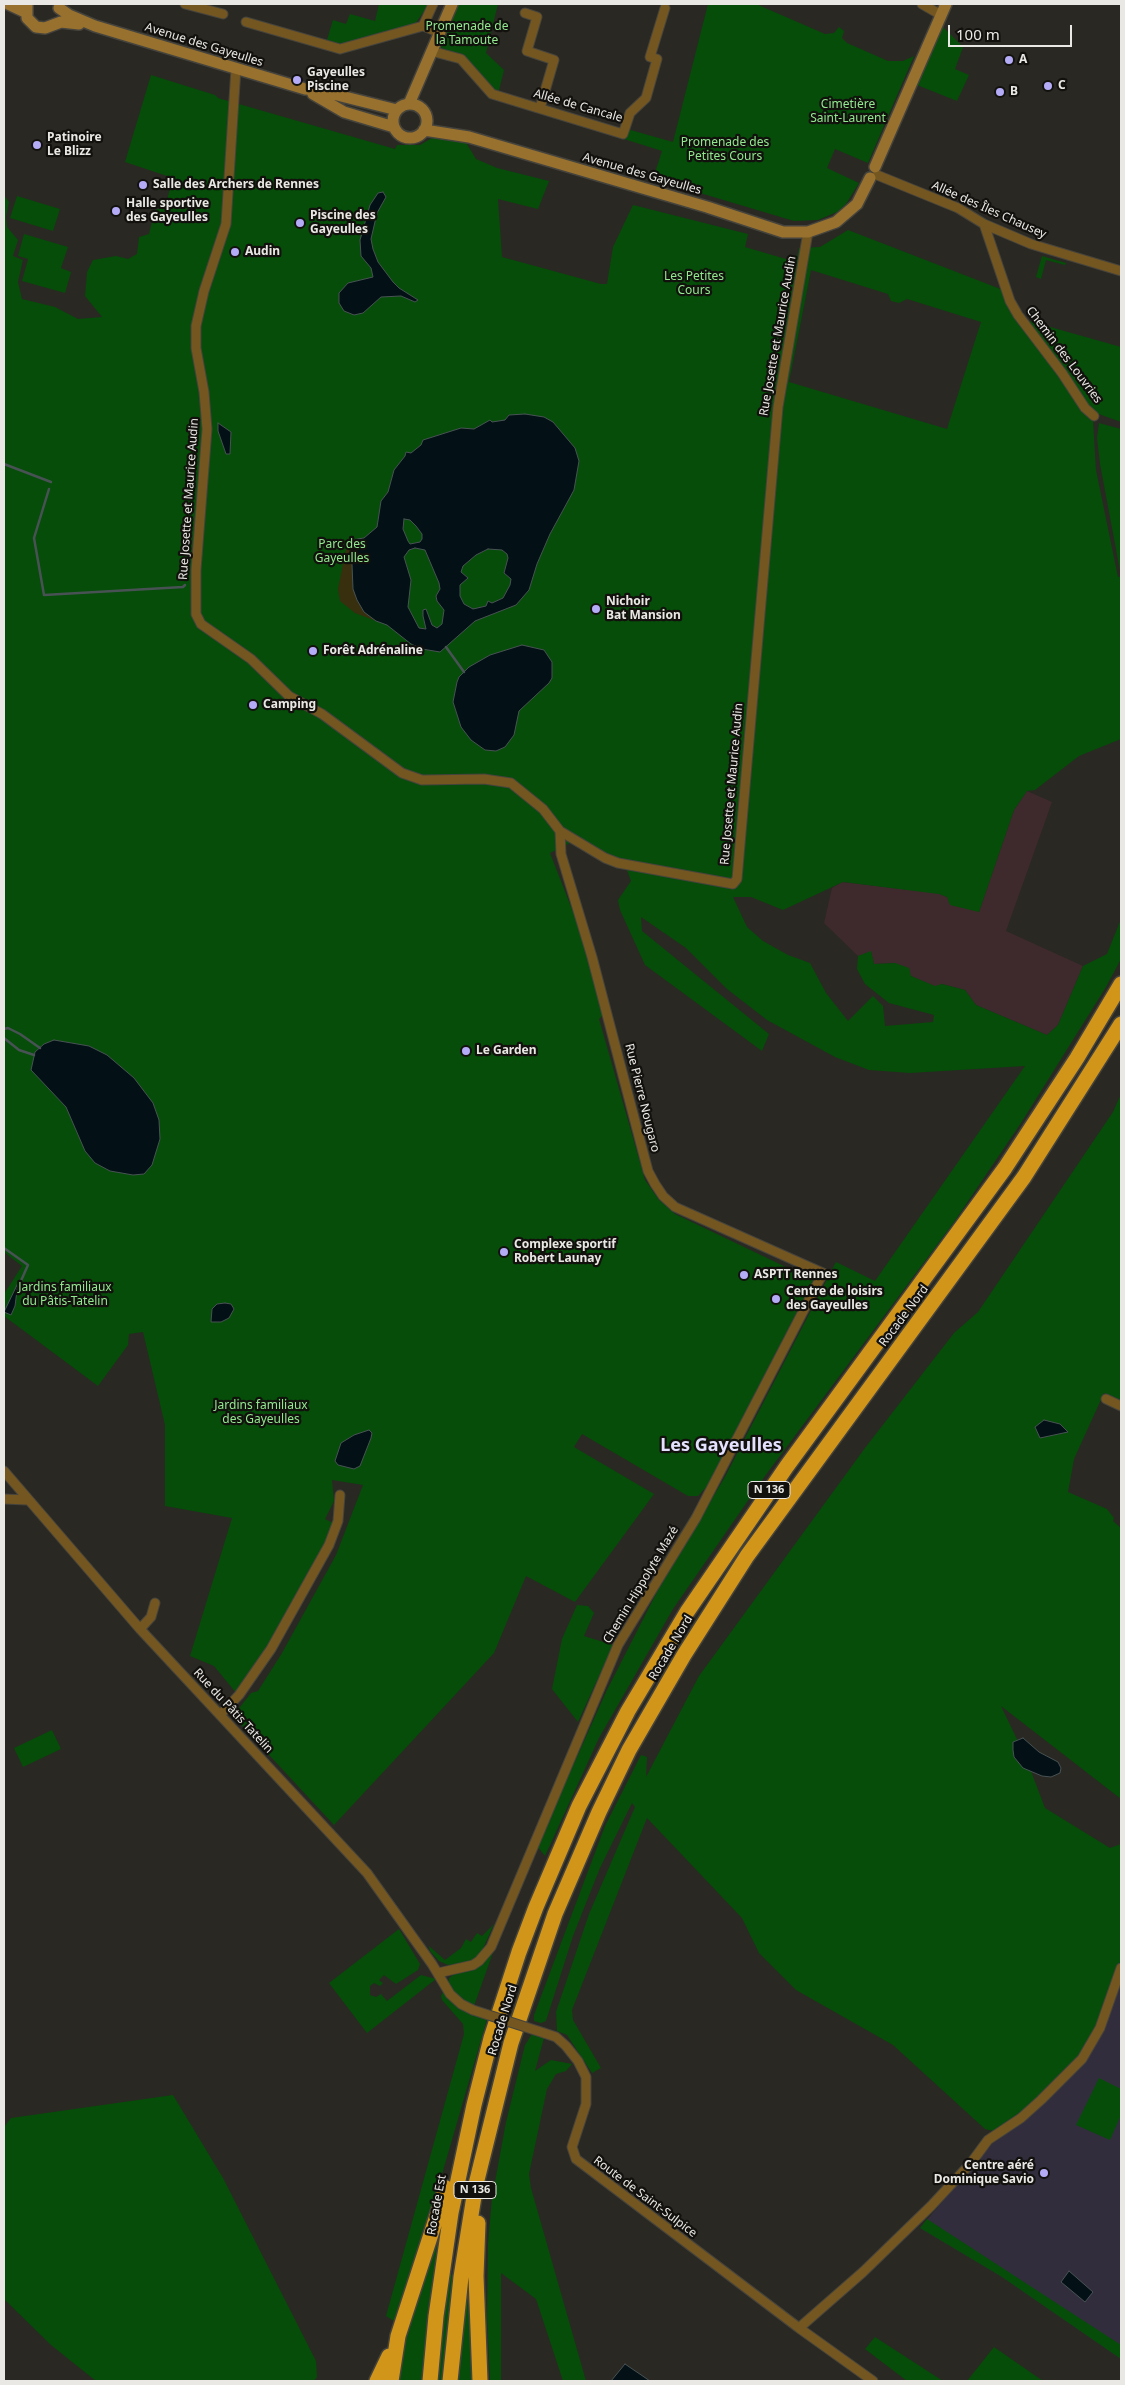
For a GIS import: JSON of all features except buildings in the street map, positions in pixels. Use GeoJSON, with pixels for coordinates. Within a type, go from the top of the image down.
{"type":"FeatureCollection","features":[{"type":"Feature","properties":{"kind":"highway","name":"Rocade Nord"},"geometry":{"type":"LineString","coordinates":[[492,2038],[536,1907],[572,1823],[612,1742],[666,1645],[731,1545],[787,1466],[1005,1168],[1077,1058],[1121,984]]}},
{"type":"Feature","properties":{"kind":"highway","name":"Rocade Nord"},"geometry":{"type":"LineString","coordinates":[[450,2381],[461,2277],[476,2184],[501,2081],[523,2004],[555,1914],[598,1812],[629,1750],[684,1655],[747,1556],[1024,1177],[1121,1024]]}},
{"type":"Feature","properties":{"kind":"highway"},"geometry":{"type":"LineString","coordinates":[[480,2381],[476,2276],[478,2227],[488,2163],[523,2004]]}},
{"type":"Feature","properties":{"kind":"highway"},"geometry":{"type":"LineString","coordinates":[[377,2381],[398,2336],[441,2209],[469,2104],[492,2038]]}},
{"type":"Feature","properties":{"kind":"highway","name":"Rocade Est"},"geometry":{"type":"LineString","coordinates":[[430,2381],[436,2316],[451,2213],[468,2130],[492,2038]]}},
{"type":"Feature","properties":{"kind":"highway"},"geometry":{"type":"LineString","coordinates":[[391,2381],[398,2336]]}},
{"type":"Feature","properties":{"kind":"street","name":"Avenue des Gayeulles"},"geometry":{"type":"LineString","coordinates":[[8,4],[26,8],[28,21],[36,27],[45,28],[67,22],[95,26],[305,89],[317,90],[397,110]]}},
{"type":"Feature","properties":{"kind":"street"},"geometry":{"type":"LineString","coordinates":[[185,4],[223,14]]}},
{"type":"Feature","properties":{"kind":"street"},"geometry":{"type":"LineString","coordinates":[[423,26],[434,4]]}},
{"type":"Feature","properties":{"kind":"street"},"geometry":{"type":"LineString","coordinates":[[424,130],[418,110],[424,70],[438,32],[452,4]]}},
{"type":"Feature","properties":{"kind":"street"},"geometry":{"type":"LineString","coordinates":[[922,4],[941,15]]}},
{"type":"Feature","properties":{"kind":"street","name":"Avenue des Gayeulles"},"geometry":{"type":"LineString","coordinates":[[305,89],[344,112],[394,127],[401,136],[408,138],[418,136],[424,130],[469,137],[707,207],[776,231],[808,232],[831,225],[848,214],[857,204],[874,173],[946,4]]}},
{"type":"Feature","properties":{"kind":"street","name":"Avenue des Gayeulles"},"geometry":{"type":"LineString","coordinates":[[54,24],[58,17],[58,6],[95,26]]}},
{"type":"Feature","properties":{"kind":"street","name":"Allée de Cancale"},"geometry":{"type":"LineString","coordinates":[[431,51],[461,59],[492,94],[623,134],[630,112],[646,98],[657,59],[650,57],[665,8]]}},
{"type":"Feature","properties":{"kind":"street"},"geometry":{"type":"LineString","coordinates":[[525,13],[537,17],[527,51],[554,60],[540,108]]}},
{"type":"Feature","properties":{"kind":"street"},"geometry":{"type":"LineString","coordinates":[[246,22],[340,50],[423,26],[438,32]]}},
{"type":"Feature","properties":{"kind":"street","name":"Rue Josette et Maurice Audin"},"geometry":{"type":"LineString","coordinates":[[236,68],[226,224],[204,291],[196,326],[196,348],[205,400],[207,435],[198,534],[196,614],[201,624],[250,659],[289,696],[322,714],[402,774],[422,780],[484,779],[511,783],[543,809],[560,831],[605,858],[618,863],[696,878],[735,883],[778,407],[808,232]]}},
{"type":"Feature","properties":{"kind":"street"},"geometry":{"type":"LineString","coordinates":[[394,127],[393,118],[397,110],[418,110]]}},
{"type":"Feature","properties":{"kind":"street","name":"Avenue des Gayeulles"},"geometry":{"type":"LineString","coordinates":[[418,110],[469,137]]}},
{"type":"Feature","properties":{"kind":"street","name":"Allée des Îles Chausey"},"geometry":{"type":"LineString","coordinates":[[874,173],[958,208],[984,224],[1031,244],[1121,271]]}},
{"type":"Feature","properties":{"kind":"street","name":"Chemin des Louvries"},"geometry":{"type":"LineString","coordinates":[[984,224],[997,257],[1010,301],[1018,315],[1062,373],[1085,408],[1094,416]]}},
{"type":"Feature","properties":{"kind":"street","name":"Rue Pierre Nougaro"},"geometry":{"type":"LineString","coordinates":[[560,831],[561,854],[592,957],[646,1165],[655,1184],[674,1207],[822,1273]]}},
{"type":"Feature","properties":{"kind":"street","name":"Chemin Hippolyte Mazé"},"geometry":{"type":"LineString","coordinates":[[438,1973],[479,1961],[491,1946],[618,1646],[696,1518],[822,1273]]}},
{"type":"Feature","properties":{"kind":"street"},"geometry":{"type":"LineString","coordinates":[[1106,1399],[1121,1406]]}},
{"type":"Feature","properties":{"kind":"street","name":"Rue du Pâtis Tatelin"},"geometry":{"type":"LineString","coordinates":[[4,1471],[140,1629],[367,1873],[438,1973]]}},
{"type":"Feature","properties":{"kind":"street"},"geometry":{"type":"LineString","coordinates":[[220,1715],[240,1695],[271,1649],[330,1546],[338,1521],[340,1495]]}},
{"type":"Feature","properties":{"kind":"street"},"geometry":{"type":"LineString","coordinates":[[4,1499],[27,1500]]}},
{"type":"Feature","properties":{"kind":"street"},"geometry":{"type":"LineString","coordinates":[[140,1629],[151,1617],[155,1603]]}},
{"type":"Feature","properties":{"kind":"street"},"geometry":{"type":"LineString","coordinates":[[798,2328],[864,2272],[931,2206],[971,2163],[988,2140],[1021,2118],[1042,2100],[1082,2059],[1100,2028],[1121,1968]]}},
{"type":"Feature","properties":{"kind":"street","name":"Route de Saint-Sulpice"},"geometry":{"type":"LineString","coordinates":[[438,1973],[450,1994],[461,2004],[473,2010],[556,2037],[578,2061],[586,2076],[586,2104],[572,2147],[576,2159],[798,2328],[873,2381]]}},
{"type":"Feature","properties":{"kind":"shaded area"},"geometry":{"type":"Polygon","coordinates":[[[383,192],[386,197],[377,213],[371,239],[373,249],[378,262],[393,282],[418,300],[415,302],[401,296],[381,297],[363,313],[354,315],[344,311],[339,303],[339,293],[348,283],[373,277],[371,268],[361,256],[360,240],[370,205],[378,193],[383,192]]]}},
{"type":"Feature","properties":{"kind":"shaded area"},"geometry":{"type":"Polygon","coordinates":[[[525,414],[544,417],[553,422],[575,448],[579,461],[574,490],[550,534],[537,564],[529,590],[516,605],[475,621],[440,652],[422,649],[411,644],[387,625],[376,621],[364,612],[353,589],[351,540],[364,538],[377,527],[381,501],[388,492],[394,470],[406,452],[411,453],[421,445],[423,440],[461,428],[474,429],[490,420],[492,422],[505,420],[509,415],[525,414]],[[404,519],[403,529],[410,544],[420,542],[422,534],[410,520],[404,519]],[[415,548],[409,550],[404,557],[411,580],[408,607],[419,628],[426,629],[423,610],[426,609],[432,625],[437,628],[442,624],[444,610],[437,601],[436,596],[440,589],[439,583],[425,550],[415,548]],[[488,549],[476,555],[463,566],[461,572],[468,578],[460,585],[460,596],[464,604],[473,609],[486,606],[488,601],[492,603],[503,598],[511,579],[504,573],[508,558],[507,554],[502,550],[488,549]]]}},
{"type":"Feature","properties":{"kind":"shaded area"},"geometry":{"type":"Polygon","coordinates":[[[218,423],[231,432],[230,454],[226,454],[218,431],[218,423]]]}},
{"type":"Feature","properties":{"kind":"shaded area"},"geometry":{"type":"Polygon","coordinates":[[[522,645],[544,650],[552,662],[552,678],[519,711],[514,735],[505,747],[496,751],[485,750],[471,740],[461,727],[453,702],[457,682],[459,677],[469,667],[490,655],[522,645]]]}},
{"type":"Feature","properties":{"kind":"shaded area"},"geometry":{"type":"Polygon","coordinates":[[[1027,791],[1052,802],[1006,931],[1083,966],[1058,1025],[1047,1035],[976,1005],[965,990],[942,984],[935,987],[911,976],[895,963],[874,964],[871,952],[858,956],[824,923],[832,888],[842,882],[938,893],[979,912],[1014,810],[1027,791]]]}},
{"type":"Feature","properties":{"kind":"shaded area"},"geometry":{"type":"Polygon","coordinates":[[[54,1040],[89,1046],[107,1055],[134,1078],[153,1103],[159,1120],[160,1139],[152,1165],[144,1174],[133,1175],[110,1171],[95,1163],[85,1151],[66,1107],[31,1070],[35,1052],[44,1044],[54,1040]]]}},
{"type":"Feature","properties":{"kind":"shaded area"},"geometry":{"type":"Polygon","coordinates":[[[18,1283],[15,1306],[11,1315],[4,1312],[18,1283]]]}},
{"type":"Feature","properties":{"kind":"shaded area"},"geometry":{"type":"Polygon","coordinates":[[[217,1304],[231,1304],[234,1309],[229,1318],[221,1322],[211,1322],[212,1309],[217,1304]]]}},
{"type":"Feature","properties":{"kind":"shaded area"},"geometry":{"type":"Polygon","coordinates":[[[1044,1420],[1060,1424],[1068,1432],[1040,1438],[1035,1427],[1044,1420]]]}},
{"type":"Feature","properties":{"kind":"shaded area"},"geometry":{"type":"Polygon","coordinates":[[[369,1430],[372,1433],[371,1438],[360,1466],[354,1469],[338,1465],[335,1461],[341,1443],[354,1435],[369,1430]]]}},
{"type":"Feature","properties":{"kind":"shaded area"},"geometry":{"type":"Polygon","coordinates":[[[1023,1738],[1039,1752],[1058,1762],[1061,1768],[1060,1773],[1051,1777],[1042,1776],[1023,1768],[1014,1757],[1013,1742],[1023,1738]]]}},
{"type":"Feature","properties":{"kind":"shaded area","name":"Centre aéré Dominique Savio"},"geometry":{"type":"Polygon","coordinates":[[[1121,1978],[1121,2359],[1002,2277],[920,2228],[992,2144],[1033,2114],[1084,2061],[1105,2030],[1113,1997],[1121,1978]]]}},
{"type":"Feature","properties":{"kind":"shaded area"},"geometry":{"type":"Polygon","coordinates":[[[1069,2271],[1093,2292],[1085,2302],[1061,2282],[1069,2271]]]}},
{"type":"Feature","properties":{"kind":"shaded area"},"geometry":{"type":"Polygon","coordinates":[[[625,2364],[650,2381],[611,2381],[625,2364]]]}},
{"type":"Feature","properties":{"kind":"green space"},"geometry":{"type":"Polygon","coordinates":[[[379,4],[429,4],[415,24],[341,44],[327,40],[333,20],[346,24],[350,14],[375,21],[379,4]]]}},
{"type":"Feature","properties":{"kind":"green space","name":"Promenade de la Tamoute"},"geometry":{"type":"Polygon","coordinates":[[[456,4],[498,4],[486,53],[504,70],[498,94],[462,56],[436,46],[456,4]]]}},
{"type":"Feature","properties":{"kind":"green space","name":"Promenade des Petites Cours"},"geometry":{"type":"Polygon","coordinates":[[[708,4],[756,4],[825,34],[834,33],[839,27],[844,31],[842,38],[847,43],[888,61],[903,61],[914,56],[868,163],[835,149],[827,168],[859,183],[846,204],[837,212],[818,220],[794,221],[653,179],[662,151],[624,139],[627,129],[673,142],[708,4]]]}},
{"type":"Feature","properties":{"kind":"green space"},"geometry":{"type":"Polygon","coordinates":[[[942,26],[963,47],[955,69],[969,75],[957,101],[917,85],[942,26]]]}},
{"type":"Feature","properties":{"kind":"green space"},"geometry":{"type":"Polygon","coordinates":[[[151,75],[215,95],[218,98],[395,149],[397,145],[420,145],[437,135],[465,141],[476,159],[497,168],[549,181],[538,209],[498,199],[502,257],[601,284],[607,284],[613,247],[633,205],[748,234],[745,247],[796,262],[799,248],[820,247],[848,230],[1003,290],[1093,419],[1096,470],[1118,577],[1121,576],[1121,739],[1079,756],[1035,790],[1027,791],[1014,810],[979,912],[950,905],[947,897],[939,894],[843,882],[783,910],[751,897],[733,897],[747,927],[763,941],[788,955],[810,963],[826,993],[848,1021],[873,996],[883,1006],[885,1026],[933,1022],[934,1015],[889,1003],[865,984],[857,969],[858,956],[871,951],[874,964],[895,963],[909,968],[911,976],[935,986],[942,984],[965,990],[976,1005],[1047,1035],[1058,1025],[1083,966],[1107,954],[1121,919],[1121,959],[1106,987],[1021,1123],[954,1222],[765,1476],[673,1609],[599,1738],[545,1856],[537,1846],[607,1690],[657,1592],[726,1475],[836,1262],[875,1281],[1025,1066],[910,1073],[869,1070],[835,1057],[767,1020],[727,989],[686,948],[641,917],[642,931],[769,1034],[762,1051],[645,965],[620,910],[618,900],[631,881],[627,870],[608,865],[570,843],[550,853],[582,935],[603,1015],[599,1019],[645,1180],[659,1200],[675,1214],[813,1280],[708,1485],[698,1496],[688,1496],[582,1434],[574,1447],[654,1494],[575,1602],[526,1576],[494,1653],[334,1825],[233,1716],[251,1693],[258,1691],[282,1653],[336,1555],[363,1485],[332,1480],[334,1501],[325,1519],[333,1523],[324,1549],[271,1644],[237,1694],[214,1666],[190,1656],[232,1518],[165,1506],[165,1425],[143,1332],[129,1334],[128,1345],[98,1386],[4,1316],[4,1294],[22,1266],[4,1252],[4,195],[9,202],[6,217],[7,227],[18,240],[13,256],[23,260],[18,282],[22,299],[55,307],[78,319],[102,317],[85,296],[87,272],[93,260],[116,256],[128,259],[137,254],[139,237],[149,234],[155,210],[165,207],[173,178],[125,162],[151,75]],[[811,270],[789,382],[947,429],[981,322],[907,299],[899,303],[891,301],[888,294],[811,270]]]}},
{"type":"Feature","properties":{"kind":"green space"},"geometry":{"type":"Polygon","coordinates":[[[17,196],[60,209],[53,231],[10,218],[17,196]]]}},
{"type":"Feature","properties":{"kind":"green space"},"geometry":{"type":"Polygon","coordinates":[[[24,234],[68,247],[61,268],[71,272],[65,293],[22,281],[28,259],[18,256],[24,234]]]}},
{"type":"Feature","properties":{"kind":"green space"},"geometry":{"type":"Polygon","coordinates":[[[1042,256],[1066,263],[1065,265],[1046,260],[1041,279],[1036,277],[1042,256]]]}},
{"type":"Feature","properties":{"kind":"green space"},"geometry":{"type":"Polygon","coordinates":[[[1029,321],[1121,347],[1121,422],[1093,412],[1026,323],[1029,321]]]}},
{"type":"Feature","properties":{"kind":"green space"},"geometry":{"type":"Polygon","coordinates":[[[1099,423],[1121,429],[1121,576],[1097,438],[1099,423]]]}},
{"type":"Feature","properties":{"kind":"green space"},"geometry":{"type":"Polygon","coordinates":[[[1121,1094],[1121,1400],[1104,1393],[1074,1459],[1068,1492],[1107,1509],[1114,1518],[1113,1521],[1121,1528],[1121,1799],[1001,1706],[1026,1758],[1045,1808],[1110,1848],[1121,1844],[1121,1959],[1096,2026],[1080,2058],[1033,2103],[993,2131],[985,2129],[893,2045],[796,1990],[759,1953],[742,1918],[647,1818],[572,2010],[573,2020],[601,2068],[592,2073],[567,2035],[557,2031],[556,2012],[589,1914],[635,1807],[632,1803],[600,1868],[573,1936],[546,2021],[541,2023],[534,2021],[534,2015],[605,1826],[641,1755],[647,1757],[646,1777],[699,1676],[865,1448],[954,1333],[978,1312],[1113,1112],[1121,1094]]]}},
{"type":"Feature","properties":{"kind":"green space"},"geometry":{"type":"Polygon","coordinates":[[[577,1605],[588,1606],[594,1613],[584,1636],[613,1645],[578,1722],[552,1689],[562,1639],[577,1605]]]}},
{"type":"Feature","properties":{"kind":"green space"},"geometry":{"type":"Polygon","coordinates":[[[52,1730],[61,1749],[23,1767],[14,1748],[52,1730]]]}},
{"type":"Feature","properties":{"kind":"green space"},"geometry":{"type":"Polygon","coordinates":[[[494,1924],[481,1953],[469,1963],[448,1965],[439,1961],[430,1951],[429,1946],[445,1960],[461,1948],[466,1939],[471,1942],[477,1933],[482,1936],[494,1924]]]}},
{"type":"Feature","properties":{"kind":"green space"},"geometry":{"type":"Polygon","coordinates":[[[399,1929],[420,1964],[418,1970],[396,1984],[384,1975],[379,1980],[383,1983],[380,1986],[374,1983],[370,1986],[370,1995],[376,1997],[381,1994],[387,2001],[421,1975],[436,1979],[367,2033],[329,1983],[399,1929]]]}},
{"type":"Feature","properties":{"kind":"green space"},"geometry":{"type":"Polygon","coordinates":[[[496,1944],[474,2006],[458,1997],[449,1985],[449,1978],[496,1944]]]}},
{"type":"Feature","properties":{"kind":"green space"},"geometry":{"type":"Polygon","coordinates":[[[443,1992],[469,2013],[487,2019],[436,2195],[394,2321],[386,2316],[464,2034],[463,2024],[442,2000],[443,1992]]]}},
{"type":"Feature","properties":{"kind":"green space"},"geometry":{"type":"Polygon","coordinates":[[[532,2034],[544,2038],[535,2071],[551,2060],[572,2064],[566,2071],[556,2074],[547,2089],[529,2174],[531,2188],[586,2381],[563,2381],[536,2299],[501,2273],[501,2381],[490,2381],[487,2317],[488,2243],[492,2198],[506,2122],[525,2045],[532,2034]]]}},
{"type":"Feature","properties":{"kind":"green space"},"geometry":{"type":"Polygon","coordinates":[[[1099,2078],[1121,2089],[1121,2115],[1110,2140],[1076,2125],[1099,2078]]]}},
{"type":"Feature","properties":{"kind":"green space"},"geometry":{"type":"Polygon","coordinates":[[[173,2095],[223,2178],[316,2361],[317,2377],[314,2381],[96,2381],[51,2345],[4,2299],[4,2127],[11,2118],[173,2095]]]}},
{"type":"Feature","properties":{"kind":"green space"},"geometry":{"type":"Polygon","coordinates":[[[927,2219],[1121,2345],[1121,2359],[1002,2277],[920,2228],[927,2219]]]}},
{"type":"Feature","properties":{"kind":"green space"},"geometry":{"type":"Polygon","coordinates":[[[433,2245],[437,2246],[421,2381],[396,2381],[398,2359],[433,2245]]]}},
{"type":"Feature","properties":{"kind":"green space"},"geometry":{"type":"Polygon","coordinates":[[[470,2265],[475,2381],[458,2381],[461,2349],[470,2265]]]}},
{"type":"Feature","properties":{"kind":"green space"},"geometry":{"type":"Polygon","coordinates":[[[447,2274],[455,2275],[444,2381],[436,2381],[447,2274]]]}},
{"type":"Feature","properties":{"kind":"green space"},"geometry":{"type":"Polygon","coordinates":[[[875,2337],[943,2381],[907,2381],[865,2349],[875,2337]]]}},
{"type":"Feature","properties":{"kind":"green space"},"geometry":{"type":"Polygon","coordinates":[[[994,2347],[1043,2381],[967,2381],[994,2347]]]}},
{"type":"Feature","properties":{"kind":"sand"},"geometry":{"type":"Polygon","coordinates":[[[348,539],[351,540],[353,589],[364,612],[376,621],[355,613],[340,601],[338,589],[348,539]]]}},
{"type":"Feature","properties":{"kind":"waterway"},"geometry":{"type":"LineString","coordinates":[[4,464],[51,482]]}},
{"type":"Feature","properties":{"kind":"waterway"},"geometry":{"type":"LineString","coordinates":[[49,489],[34,538],[44,595],[183,587],[185,585]]}},
{"type":"Feature","properties":{"kind":"waterway"},"geometry":{"type":"LineString","coordinates":[[446,647],[464,672]]}},
{"type":"Feature","properties":{"kind":"waterway"},"geometry":{"type":"LineString","coordinates":[[4,1029],[8,1028],[20,1034],[40,1048]]}},
{"type":"Feature","properties":{"kind":"waterway"},"geometry":{"type":"LineString","coordinates":[[4,1038],[19,1050],[34,1055]]}},
{"type":"Feature","properties":{"kind":"waterway"},"geometry":{"type":"LineString","coordinates":[[4,1248],[28,1265],[20,1283]]}},
{"type":"Feature","properties":{"kind":"place","name":"A"},"geometry":{"type":"Point","coordinates":[1009,60]}},
{"type":"Feature","properties":{"kind":"place","name":"Gayeulles Piscine"},"geometry":{"type":"Point","coordinates":[297,80]}},
{"type":"Feature","properties":{"kind":"place","name":"C"},"geometry":{"type":"Point","coordinates":[1048,86]}},
{"type":"Feature","properties":{"kind":"place","name":"B"},"geometry":{"type":"Point","coordinates":[1000,92]}},
{"type":"Feature","properties":{"kind":"place","name":"Patinoire Le Blizz"},"geometry":{"type":"Point","coordinates":[37,145]}},
{"type":"Feature","properties":{"kind":"place","name":"Salle des Archers de Rennes"},"geometry":{"type":"Point","coordinates":[143,185]}},
{"type":"Feature","properties":{"kind":"place","name":"Halle sportive des Gayeulles"},"geometry":{"type":"Point","coordinates":[116,211]}},
{"type":"Feature","properties":{"kind":"place","name":"Piscine des Gayeulles"},"geometry":{"type":"Point","coordinates":[300,223]}},
{"type":"Feature","properties":{"kind":"place","name":"Audin"},"geometry":{"type":"Point","coordinates":[235,252]}},
{"type":"Feature","properties":{"kind":"place","name":"Nichoir Bat Mansion"},"geometry":{"type":"Point","coordinates":[596,609]}},
{"type":"Feature","properties":{"kind":"place","name":"Forêt Adrénaline"},"geometry":{"type":"Point","coordinates":[313,651]}},
{"type":"Feature","properties":{"kind":"place","name":"Camping"},"geometry":{"type":"Point","coordinates":[253,705]}},
{"type":"Feature","properties":{"kind":"place","name":"Le Garden"},"geometry":{"type":"Point","coordinates":[466,1051]}},
{"type":"Feature","properties":{"kind":"place","name":"Complexe sportif Robert Launay"},"geometry":{"type":"Point","coordinates":[504,1252]}},
{"type":"Feature","properties":{"kind":"place","name":"ASPTT Rennes"},"geometry":{"type":"Point","coordinates":[744,1275]}},
{"type":"Feature","properties":{"kind":"place","name":"Centre de loisirs des Gayeulles"},"geometry":{"type":"Point","coordinates":[776,1299]}},
{"type":"Feature","properties":{"kind":"place","name":"Centre aéré Dominique Savio"},"geometry":{"type":"Point","coordinates":[1044,2173]}},
{"type":"Feature","properties":{"kind":"district","name":"Les Gayeulles"},"geometry":{"type":"Point","coordinates":[721,1446]}},
{"type":"Feature","properties":{"kind":"park label","name":"Cimetière Saint-Laurent"},"geometry":{"type":"Point","coordinates":[848,112]}},
{"type":"Feature","properties":{"kind":"park label","name":"Les Petites Cours"},"geometry":{"type":"Point","coordinates":[694,284]}},
{"type":"Feature","properties":{"kind":"park label","name":"Parc des Gayeulles"},"geometry":{"type":"Point","coordinates":[342,552]}},
{"type":"Feature","properties":{"kind":"park label","name":"Jardins familiaux du Pâtis-Tatelin"},"geometry":{"type":"Point","coordinates":[65,1295]}},
{"type":"Feature","properties":{"kind":"park label","name":"Jardins familiaux des Gayeulles"},"geometry":{"type":"Point","coordinates":[261,1413]}}]}
